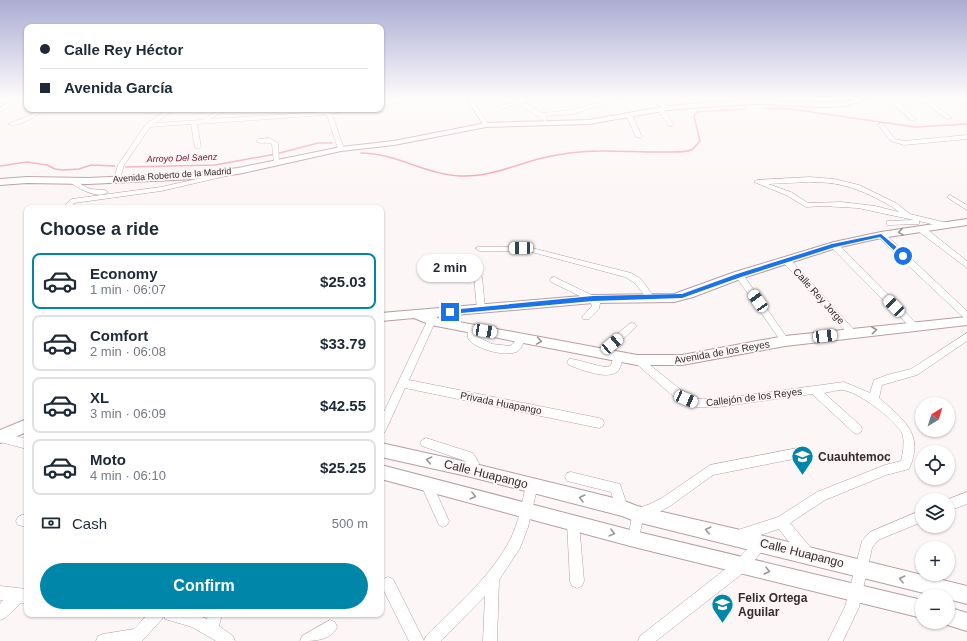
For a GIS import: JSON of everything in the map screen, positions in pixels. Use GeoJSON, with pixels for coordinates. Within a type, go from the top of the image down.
{"type":"FeatureCollection","features":[{"type":"Feature","properties":{"kind":"main road","name":"Avenida Roberto de la Madrid"},"geometry":{"type":"LineString","coordinates":[[0,182],[195,176],[238,171],[276,157],[394,143],[466,129]]}},
{"type":"Feature","properties":{"kind":"main road"},"geometry":{"type":"LineString","coordinates":[[433,317],[481,309],[593,299],[682,296],[739,275],[834,245],[924,225],[966,223]]}},
{"type":"Feature","properties":{"kind":"main road","name":"Avenida de los Reyes"},"geometry":{"type":"LineString","coordinates":[[384,318],[412,315],[433,317],[473,329],[637,360],[682,360],[785,341],[851,332],[967,321]]}},
{"type":"Feature","properties":{"kind":"main road"},"geometry":{"type":"LineString","coordinates":[[0,437],[24,426]]}},
{"type":"Feature","properties":{"kind":"main road","name":"Calle Huapango"},"geometry":{"type":"LineString","coordinates":[[384,451],[532,485],[622,508],[637,514],[736,536],[967,595]]}},
{"type":"Feature","properties":{"kind":"main road"},"geometry":{"type":"LineString","coordinates":[[384,473],[634,539],[915,607]]}},
{"type":"Feature","properties":{"kind":"main road"},"geometry":{"type":"LineString","coordinates":[[955,618],[967,622]]}},
{"type":"Feature","properties":{"kind":"street"},"geometry":{"type":"LineString","coordinates":[[117,179],[121,165],[145,129]]}},
{"type":"Feature","properties":{"kind":"street"},"geometry":{"type":"LineString","coordinates":[[195,129],[198,147]]}},
{"type":"Feature","properties":{"kind":"street"},"geometry":{"type":"LineString","coordinates":[[335,129],[342,149]]}},
{"type":"Feature","properties":{"kind":"street"},"geometry":{"type":"LineString","coordinates":[[635,129],[639,137]]}},
{"type":"Feature","properties":{"kind":"street"},"geometry":{"type":"LineString","coordinates":[[885,129],[893,140],[904,143],[967,137]]}},
{"type":"Feature","properties":{"kind":"street"},"geometry":{"type":"LineString","coordinates":[[259,141],[274,142],[276,157]]}},
{"type":"Feature","properties":{"kind":"street"},"geometry":{"type":"LineString","coordinates":[[69,205],[72,201],[161,188],[227,175],[238,171]]}},
{"type":"Feature","properties":{"kind":"street"},"geometry":{"type":"LineString","coordinates":[[907,216],[901,209],[892,203],[857,186],[840,182],[825,180],[757,182],[800,199],[806,205],[821,202],[857,205],[907,216],[924,225],[967,265]]}},
{"type":"Feature","properties":{"kind":"street"},"geometry":{"type":"LineString","coordinates":[[71,181],[88,191],[126,193]]}},
{"type":"Feature","properties":{"kind":"street"},"geometry":{"type":"LineString","coordinates":[[950,197],[967,208]]}},
{"type":"Feature","properties":{"kind":"street"},"geometry":{"type":"LineString","coordinates":[[890,223],[924,225]]}},
{"type":"Feature","properties":{"kind":"street"},"geometry":{"type":"LineString","coordinates":[[881,235],[967,316]]}},
{"type":"Feature","properties":{"kind":"street"},"geometry":{"type":"LineString","coordinates":[[834,245],[914,326]]}},
{"type":"Feature","properties":{"kind":"street"},"geometry":{"type":"LineString","coordinates":[[480,249],[528,249],[628,275],[638,282],[650,297]]}},
{"type":"Feature","properties":{"kind":"street","name":"Calle Rey Jorge"},"geometry":{"type":"LineString","coordinates":[[786,260],[851,332]]}},
{"type":"Feature","properties":{"kind":"street"},"geometry":{"type":"LineString","coordinates":[[739,275],[785,341]]}},
{"type":"Feature","properties":{"kind":"street"},"geometry":{"type":"LineString","coordinates":[[478,276],[481,309]]}},
{"type":"Feature","properties":{"kind":"street"},"geometry":{"type":"LineString","coordinates":[[554,280],[593,299],[596,303],[596,307],[586,317]]}},
{"type":"Feature","properties":{"kind":"street"},"geometry":{"type":"LineString","coordinates":[[384,422],[433,317]]}},
{"type":"Feature","properties":{"kind":"street"},"geometry":{"type":"LineString","coordinates":[[601,352],[632,326]]}},
{"type":"Feature","properties":{"kind":"street"},"geometry":{"type":"LineString","coordinates":[[736,536],[781,522],[821,496],[885,470],[905,465],[909,452],[907,432],[894,417],[874,399],[878,383],[914,372],[967,336]]}},
{"type":"Feature","properties":{"kind":"street"},"geometry":{"type":"LineString","coordinates":[[572,362],[589,368],[606,371],[612,370],[616,366],[618,356]]}},
{"type":"Feature","properties":{"kind":"street","name":"Callejón de los Reyes"},"geometry":{"type":"LineString","coordinates":[[637,360],[677,393],[696,403],[712,403],[844,386],[874,399]]}},
{"type":"Feature","properties":{"kind":"street","name":"Privada Huapango"},"geometry":{"type":"LineString","coordinates":[[402,383],[599,423]]}},
{"type":"Feature","properties":{"kind":"street","name":"Callejón de los Reyes"},"geometry":{"type":"LineString","coordinates":[[814,390],[857,429]]}},
{"type":"Feature","properties":{"kind":"street"},"geometry":{"type":"LineString","coordinates":[[0,437],[24,443]]}},
{"type":"Feature","properties":{"kind":"street"},"geometry":{"type":"LineString","coordinates":[[426,443],[469,457],[473,463],[471,470]]}},
{"type":"Feature","properties":{"kind":"street"},"geometry":{"type":"LineString","coordinates":[[634,539],[637,514],[653,509],[666,502],[710,470],[803,452]]}},
{"type":"Feature","properties":{"kind":"street"},"geometry":{"type":"LineString","coordinates":[[571,477],[616,488],[622,508]]}},
{"type":"Feature","properties":{"kind":"street"},"geometry":{"type":"LineString","coordinates":[[428,485],[444,521]]}},
{"type":"Feature","properties":{"kind":"street"},"geometry":{"type":"LineString","coordinates":[[432,641],[492,577],[513,547],[522,528],[532,485]]}},
{"type":"Feature","properties":{"kind":"street"},"geometry":{"type":"LineString","coordinates":[[955,502],[967,498]]}},
{"type":"Feature","properties":{"kind":"street"},"geometry":{"type":"LineString","coordinates":[[835,641],[842,630],[857,593],[866,545],[869,540],[874,536],[915,519]]}},
{"type":"Feature","properties":{"kind":"street"},"geometry":{"type":"LineString","coordinates":[[781,522],[806,554]]}},
{"type":"Feature","properties":{"kind":"street"},"geometry":{"type":"LineString","coordinates":[[573,523],[577,582]]}},
{"type":"Feature","properties":{"kind":"street"},"geometry":{"type":"LineString","coordinates":[[645,641],[742,565],[761,543]]}},
{"type":"Feature","properties":{"kind":"street"},"geometry":{"type":"LineString","coordinates":[[490,641],[492,577]]}},
{"type":"Feature","properties":{"kind":"street"},"geometry":{"type":"LineString","coordinates":[[388,584],[417,641]]}},
{"type":"Feature","properties":{"kind":"street"},"geometry":{"type":"LineString","coordinates":[[0,593],[22,596]]}},
{"type":"Feature","properties":{"kind":"street"},"geometry":{"type":"LineString","coordinates":[[0,613],[22,596]]}},
{"type":"Feature","properties":{"kind":"street"},"geometry":{"type":"LineString","coordinates":[[103,641],[135,638],[154,617]]}},
{"type":"Feature","properties":{"kind":"street"},"geometry":{"type":"LineString","coordinates":[[185,617],[211,628],[228,641]]}},
{"type":"Feature","properties":{"kind":"street"},"geometry":{"type":"LineString","coordinates":[[211,628],[214,617]]}},
{"type":"Feature","properties":{"kind":"street"},"geometry":{"type":"LineString","coordinates":[[307,641],[330,627]]}},
{"type":"Feature","properties":{"kind":"waterway","name":"Arroyo Del Saenz"},"geometry":{"type":"LineString","coordinates":[[361,153],[386,156],[448,175],[471,176],[491,173],[538,159],[577,152],[676,152],[691,150],[700,141],[697,129]]}},
{"type":"Feature","properties":{"kind":"waterway","name":"Arroyo Del Saenz"},"geometry":{"type":"LineString","coordinates":[[126,167],[215,165],[276,154],[318,143],[332,143]]}},
{"type":"Feature","properties":{"kind":"waterway","name":"Arroyo Del Saenz"},"geometry":{"type":"LineString","coordinates":[[0,166],[27,162],[47,165],[55,169],[63,170],[79,169],[91,165],[115,166]]}},
{"type":"Feature","properties":{"kind":"place","name":"Cuauhtemoc"},"geometry":{"type":"Point","coordinates":[803,476]}},
{"type":"Feature","properties":{"kind":"place","name":"Felix Ortega Aguilar"},"geometry":{"type":"Point","coordinates":[722,624]}},
{"type":"Feature","properties":{"kind":"route"},"geometry":{"type":"LineString","coordinates":[[450,312],[593,299],[650,297],[674,298],[689,294],[739,275],[834,245],[881,235],[903,256]]}}]}
